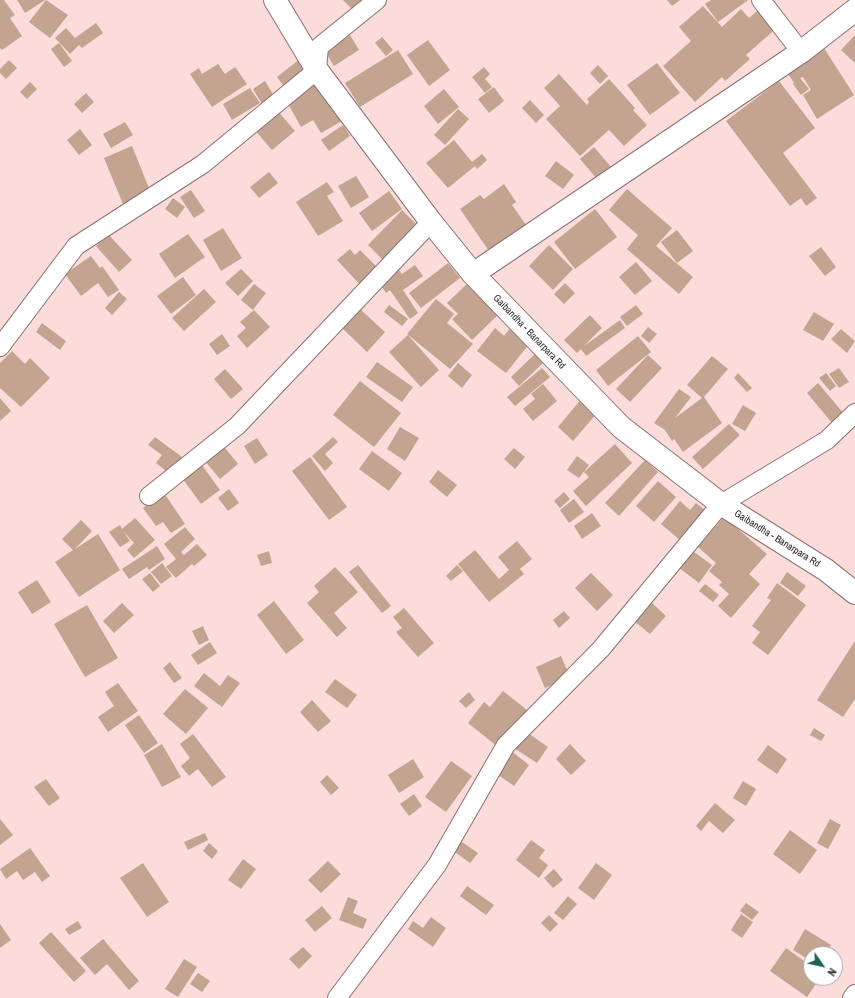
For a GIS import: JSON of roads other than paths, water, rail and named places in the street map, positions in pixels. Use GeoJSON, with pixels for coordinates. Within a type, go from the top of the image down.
{"type":"FeatureCollection","features":[{"type":"Feature","properties":{"kind":"main road","name":"Gaibandha - Banarpara Rd"},"geometry":{"type":"LineString","coordinates":[[275,0],[317,70],[431,222],[473,274],[621,427],[721,504],[826,570],[855,593]]}},
{"type":"Feature","properties":{"kind":"main road"},"geometry":{"type":"LineString","coordinates":[[473,274],[801,52],[855,10]]}},
{"type":"Feature","properties":{"kind":"street"},"geometry":{"type":"LineString","coordinates":[[0,347],[76,246],[203,164],[317,70],[319,48],[377,0]]}},
{"type":"Feature","properties":{"kind":"street"},"geometry":{"type":"LineString","coordinates":[[761,0],[801,52]]}},
{"type":"Feature","properties":{"kind":"street"},"geometry":{"type":"LineString","coordinates":[[149,496],[237,426],[431,222]]}},
{"type":"Feature","properties":{"kind":"street"},"geometry":{"type":"LineString","coordinates":[[337,998],[437,865],[506,745],[601,649],[721,504],[827,440],[855,413]]}},
{"type":"Feature","properties":{"kind":"street"},"geometry":{"type":"LineString","coordinates":[[852,998],[855,994]]}}]}
